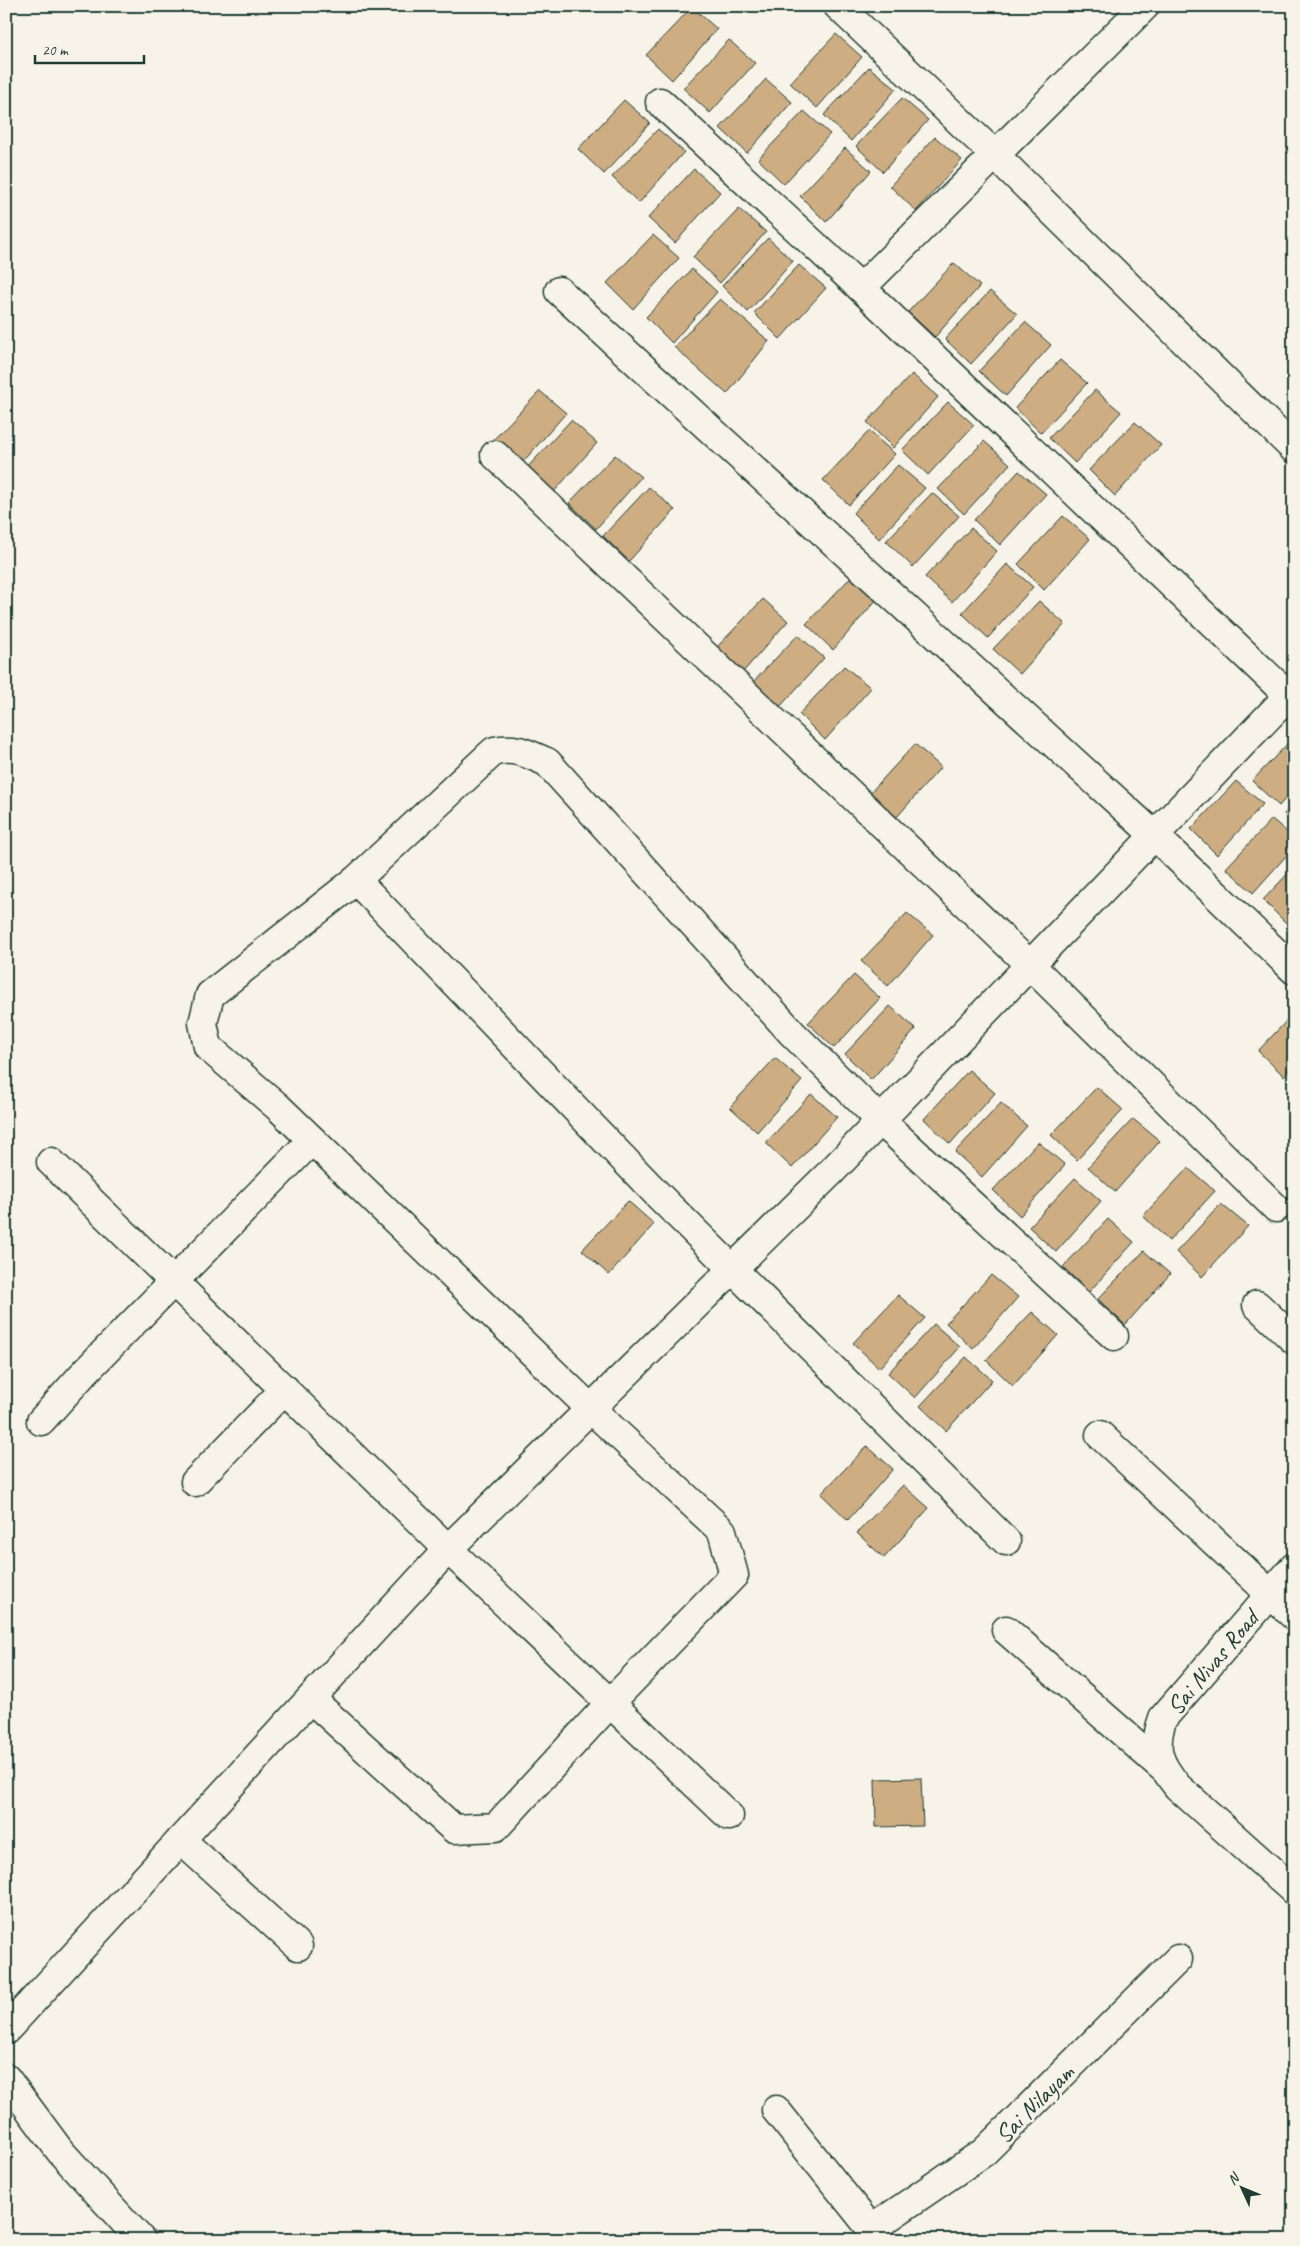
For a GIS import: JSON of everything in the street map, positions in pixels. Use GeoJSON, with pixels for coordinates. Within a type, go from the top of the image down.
{"type":"FeatureCollection","features":[{"type":"Feature","properties":{"kind":"street"},"geometry":{"type":"LineString","coordinates":[[838,6],[995,155],[1294,449]]}},
{"type":"Feature","properties":{"kind":"street"},"geometry":{"type":"LineString","coordinates":[[861,288],[1145,6]]}},
{"type":"Feature","properties":{"kind":"street"},"geometry":{"type":"LineString","coordinates":[[6,2030],[448,1549],[881,1120],[1154,835],[1292,695],[861,288],[660,102]]}},
{"type":"Feature","properties":{"kind":"street"},"geometry":{"type":"LineString","coordinates":[[559,291],[1154,835],[1294,970]]}},
{"type":"Feature","properties":{"kind":"street"},"geometry":{"type":"LineString","coordinates":[[495,455],[1030,965],[1276,1208]]}},
{"type":"Feature","properties":{"kind":"street"},"geometry":{"type":"LineString","coordinates":[[311,1699],[454,1830],[496,1827],[610,1703],[734,1575],[722,1531],[591,1409],[278,1107],[208,1047],[202,1023],[210,996],[356,880],[494,751],[508,748],[522,749],[547,762],[792,1033],[881,1120],[1114,1336]]}},
{"type":"Feature","properties":{"kind":"street"},"geometry":{"type":"LineString","coordinates":[[356,880],[659,1196],[1006,1541]]}},
{"type":"Feature","properties":{"kind":"street"},"geometry":{"type":"LineString","coordinates":[[41,1421],[85,1372],[312,1140]]}},
{"type":"Feature","properties":{"kind":"street"},"geometry":{"type":"LineString","coordinates":[[51,1162],[448,1549],[729,1816]]}},
{"type":"Feature","properties":{"kind":"street"},"geometry":{"type":"LineString","coordinates":[[1257,1305],[1294,1340]]}},
{"type":"Feature","properties":{"kind":"street"},"geometry":{"type":"LineString","coordinates":[[195,1482],[285,1389]]}},
{"type":"Feature","properties":{"kind":"street"},"geometry":{"type":"LineString","coordinates":[[1100,1434],[1294,1616]]}},
{"type":"Feature","properties":{"kind":"street","name":"Sai Nivas Road"},"geometry":{"type":"LineString","coordinates":[[1294,1567],[1163,1718],[1157,1733],[1158,1750],[1163,1768],[1178,1787],[1294,1891]]}},
{"type":"Feature","properties":{"kind":"street"},"geometry":{"type":"LineString","coordinates":[[1006,1630],[1163,1768]]}},
{"type":"Feature","properties":{"kind":"street"},"geometry":{"type":"LineString","coordinates":[[181,1840],[298,1946]]}},
{"type":"Feature","properties":{"kind":"street","name":"Sai Nilayam"},"geometry":{"type":"LineString","coordinates":[[876,2234],[984,2152],[1178,1959]]}},
{"type":"Feature","properties":{"kind":"street"},"geometry":{"type":"LineString","coordinates":[[6,2078],[60,2151],[140,2240]]}},
{"type":"Feature","properties":{"kind":"street"},"geometry":{"type":"LineString","coordinates":[[776,2110],[876,2234]]}},
{"type":"Feature","properties":{"kind":"building"},"geometry":{"type":"Polygon","coordinates":[[[692,7],[717,29],[672,80],[646,55],[692,7]]]}},
{"type":"Feature","properties":{"kind":"building"},"geometry":{"type":"Polygon","coordinates":[[[836,34],[862,57],[817,108],[790,83],[836,34]]]}},
{"type":"Feature","properties":{"kind":"building"},"geometry":{"type":"Polygon","coordinates":[[[729,40],[755,63],[710,113],[683,88],[729,40]]]}},
{"type":"Feature","properties":{"kind":"building"},"geometry":{"type":"Polygon","coordinates":[[[869,67],[896,89],[851,141],[824,115],[869,67]]]}},
{"type":"Feature","properties":{"kind":"building"},"geometry":{"type":"Polygon","coordinates":[[[766,79],[792,102],[747,153],[720,128],[766,79]]]}},
{"type":"Feature","properties":{"kind":"building"},"geometry":{"type":"Polygon","coordinates":[[[902,98],[928,120],[883,172],[856,146],[902,98]]]}},
{"type":"Feature","properties":{"kind":"building"},"geometry":{"type":"Polygon","coordinates":[[[624,100],[650,123],[604,174],[578,149],[624,100]]]}},
{"type":"Feature","properties":{"kind":"building"},"geometry":{"type":"Polygon","coordinates":[[[804,111],[830,134],[784,184],[758,159],[804,111]]]}},
{"type":"Feature","properties":{"kind":"building"},"geometry":{"type":"Polygon","coordinates":[[[658,129],[684,152],[639,203],[612,177],[658,129]]]}},
{"type":"Feature","properties":{"kind":"building"},"geometry":{"type":"Polygon","coordinates":[[[935,137],[962,160],[916,211],[890,186],[935,137]]]}},
{"type":"Feature","properties":{"kind":"building"},"geometry":{"type":"Polygon","coordinates":[[[845,148],[871,171],[826,222],[800,196],[845,148]]]}},
{"type":"Feature","properties":{"kind":"building"},"geometry":{"type":"Polygon","coordinates":[[[694,169],[720,192],[675,243],[648,218],[694,169]]]}},
{"type":"Feature","properties":{"kind":"building"},"geometry":{"type":"Polygon","coordinates":[[[739,209],[766,232],[720,283],[693,257],[739,209]]]}},
{"type":"Feature","properties":{"kind":"building"},"geometry":{"type":"Polygon","coordinates":[[[653,235],[679,258],[633,309],[607,283],[653,235]]]}},
{"type":"Feature","properties":{"kind":"building"},"geometry":{"type":"Polygon","coordinates":[[[768,238],[793,261],[748,312],[722,286],[768,238]]]}},
{"type":"Feature","properties":{"kind":"building"},"geometry":{"type":"Polygon","coordinates":[[[954,263],[980,286],[935,337],[908,312],[954,263]]]}},
{"type":"Feature","properties":{"kind":"building"},"geometry":{"type":"Polygon","coordinates":[[[799,265],[826,288],[780,339],[754,313],[799,265]]]}},
{"type":"Feature","properties":{"kind":"building"},"geometry":{"type":"Polygon","coordinates":[[[692,269],[717,292],[672,343],[646,317],[692,269]]]}},
{"type":"Feature","properties":{"kind":"building"},"geometry":{"type":"Polygon","coordinates":[[[990,291],[1017,314],[971,364],[945,339],[990,291]]]}},
{"type":"Feature","properties":{"kind":"building"},"geometry":{"type":"Polygon","coordinates":[[[720,299],[769,341],[727,394],[674,347],[720,299]]]}},
{"type":"Feature","properties":{"kind":"building"},"geometry":{"type":"Polygon","coordinates":[[[1025,322],[1051,345],[1006,396],[979,371],[1025,322]]]}},
{"type":"Feature","properties":{"kind":"building"},"geometry":{"type":"Polygon","coordinates":[[[1060,360],[1087,383],[1041,433],[1015,408],[1060,360]]]}},
{"type":"Feature","properties":{"kind":"building"},"geometry":{"type":"Polygon","coordinates":[[[912,374],[938,397],[893,448],[867,422],[912,374]]]}},
{"type":"Feature","properties":{"kind":"building"},"geometry":{"type":"Polygon","coordinates":[[[1095,390],[1121,412],[1075,463],[1049,438],[1095,390]]]}},
{"type":"Feature","properties":{"kind":"building"},"geometry":{"type":"Polygon","coordinates":[[[540,391],[566,413],[521,464],[494,439],[540,391]]]}},
{"type":"Feature","properties":{"kind":"building"},"geometry":{"type":"Polygon","coordinates":[[[948,402],[974,425],[928,475],[902,450],[948,402]]]}},
{"type":"Feature","properties":{"kind":"building"},"geometry":{"type":"Polygon","coordinates":[[[571,420],[597,443],[552,494],[526,469],[571,420]]]}},
{"type":"Feature","properties":{"kind":"building"},"geometry":{"type":"Polygon","coordinates":[[[1135,422],[1161,445],[1115,496],[1089,470],[1135,422]]]}},
{"type":"Feature","properties":{"kind":"building"},"geometry":{"type":"Polygon","coordinates":[[[869,431],[895,454],[849,505],[823,480],[869,431]]]}},
{"type":"Feature","properties":{"kind":"building"},"geometry":{"type":"Polygon","coordinates":[[[984,441],[1010,464],[964,514],[938,489],[984,441]]]}},
{"type":"Feature","properties":{"kind":"building"},"geometry":{"type":"Polygon","coordinates":[[[615,455],[641,477],[596,529],[569,503],[615,455]]]}},
{"type":"Feature","properties":{"kind":"building"},"geometry":{"type":"Polygon","coordinates":[[[898,465],[925,488],[879,539],[853,513],[898,465]]]}},
{"type":"Feature","properties":{"kind":"building"},"geometry":{"type":"Polygon","coordinates":[[[1019,471],[1046,494],[1000,545],[974,520],[1019,471]]]}},
{"type":"Feature","properties":{"kind":"building"},"geometry":{"type":"Polygon","coordinates":[[[649,487],[675,510],[629,561],[603,536],[649,487]]]}},
{"type":"Feature","properties":{"kind":"building"},"geometry":{"type":"Polygon","coordinates":[[[932,493],[959,516],[913,567],[886,541],[932,493]]]}},
{"type":"Feature","properties":{"kind":"building"},"geometry":{"type":"Polygon","coordinates":[[[1063,516],[1090,539],[1044,590],[1018,564],[1063,516]]]}},
{"type":"Feature","properties":{"kind":"building"},"geometry":{"type":"Polygon","coordinates":[[[971,528],[997,551],[952,602],[925,577],[971,528]]]}},
{"type":"Feature","properties":{"kind":"building"},"geometry":{"type":"Polygon","coordinates":[[[1007,564],[1033,587],[988,638],[962,613],[1007,564]]]}},
{"type":"Feature","properties":{"kind":"building"},"geometry":{"type":"Polygon","coordinates":[[[852,576],[878,598],[833,650],[806,624],[852,576]]]}},
{"type":"Feature","properties":{"kind":"building"},"geometry":{"type":"Polygon","coordinates":[[[763,599],[788,621],[743,672],[717,647],[763,599]]]}},
{"type":"Feature","properties":{"kind":"building"},"geometry":{"type":"Polygon","coordinates":[[[1039,601],[1065,624],[1020,674],[993,649],[1039,601]]]}},
{"type":"Feature","properties":{"kind":"building"},"geometry":{"type":"Polygon","coordinates":[[[798,635],[824,658],[778,709],[752,683],[798,635]]]}},
{"type":"Feature","properties":{"kind":"building"},"geometry":{"type":"Polygon","coordinates":[[[844,666],[871,688],[825,740],[799,714],[844,666]]]}},
{"type":"Feature","properties":{"kind":"building"},"geometry":{"type":"Polygon","coordinates":[[[1294,737],[1294,789],[1279,806],[1252,781],[1294,737]]]}},
{"type":"Feature","properties":{"kind":"building"},"geometry":{"type":"Polygon","coordinates":[[[915,744],[941,767],[896,818],[870,793],[915,744]]]}},
{"type":"Feature","properties":{"kind":"building"},"geometry":{"type":"Polygon","coordinates":[[[1236,781],[1263,804],[1217,855],[1191,829],[1236,781]]]}},
{"type":"Feature","properties":{"kind":"building"},"geometry":{"type":"Polygon","coordinates":[[[1294,803],[1294,823],[1284,814],[1294,803]]]}},
{"type":"Feature","properties":{"kind":"building"},"geometry":{"type":"Polygon","coordinates":[[[1272,819],[1294,838],[1294,847],[1253,893],[1226,868],[1272,819]]]}},
{"type":"Feature","properties":{"kind":"building"},"geometry":{"type":"Polygon","coordinates":[[[1294,867],[1294,920],[1289,926],[1263,900],[1294,867]]]}},
{"type":"Feature","properties":{"kind":"building"},"geometry":{"type":"Polygon","coordinates":[[[907,913],[933,935],[888,986],[861,961],[907,913]]]}},
{"type":"Feature","properties":{"kind":"building"},"geometry":{"type":"Polygon","coordinates":[[[854,975],[880,998],[834,1048],[808,1023],[854,975]]]}},
{"type":"Feature","properties":{"kind":"building"},"geometry":{"type":"Polygon","coordinates":[[[890,1006],[916,1029],[871,1080],[845,1054],[890,1006]]]}},
{"type":"Feature","properties":{"kind":"building"},"geometry":{"type":"Polygon","coordinates":[[[1294,1013],[1294,1065],[1284,1076],[1258,1051],[1294,1013]]]}},
{"type":"Feature","properties":{"kind":"building"},"geometry":{"type":"Polygon","coordinates":[[[775,1058],[802,1081],[757,1132],[730,1107],[775,1058]]]}},
{"type":"Feature","properties":{"kind":"building"},"geometry":{"type":"Polygon","coordinates":[[[969,1070],[995,1093],[950,1144],[924,1119],[969,1070]]]}},
{"type":"Feature","properties":{"kind":"building"},"geometry":{"type":"Polygon","coordinates":[[[1097,1087],[1123,1110],[1077,1160],[1051,1135],[1097,1087]]]}},
{"type":"Feature","properties":{"kind":"building"},"geometry":{"type":"Polygon","coordinates":[[[811,1094],[837,1117],[792,1168],[766,1143],[811,1094]]]}},
{"type":"Feature","properties":{"kind":"building"},"geometry":{"type":"Polygon","coordinates":[[[1001,1103],[1027,1126],[982,1177],[955,1152],[1001,1103]]]}},
{"type":"Feature","properties":{"kind":"building"},"geometry":{"type":"Polygon","coordinates":[[[1133,1119],[1160,1141],[1115,1192],[1088,1167],[1133,1119]]]}},
{"type":"Feature","properties":{"kind":"building"},"geometry":{"type":"Polygon","coordinates":[[[1038,1142],[1065,1165],[1020,1216],[993,1190],[1038,1142]]]}},
{"type":"Feature","properties":{"kind":"building"},"geometry":{"type":"Polygon","coordinates":[[[1188,1168],[1215,1191],[1169,1241],[1143,1216],[1188,1168]]]}},
{"type":"Feature","properties":{"kind":"building"},"geometry":{"type":"Polygon","coordinates":[[[1075,1178],[1101,1201],[1056,1252],[1029,1227],[1075,1178]]]}},
{"type":"Feature","properties":{"kind":"building"},"geometry":{"type":"Polygon","coordinates":[[[628,1201],[654,1224],[609,1275],[582,1250],[628,1201]]]}},
{"type":"Feature","properties":{"kind":"building"},"geometry":{"type":"Polygon","coordinates":[[[1221,1204],[1248,1226],[1202,1277],[1176,1252],[1221,1204]]]}},
{"type":"Feature","properties":{"kind":"building"},"geometry":{"type":"Polygon","coordinates":[[[1108,1219],[1134,1242],[1089,1292],[1063,1267],[1108,1219]]]}},
{"type":"Feature","properties":{"kind":"building"},"geometry":{"type":"Polygon","coordinates":[[[1144,1251],[1170,1274],[1125,1325],[1098,1299],[1144,1251]]]}},
{"type":"Feature","properties":{"kind":"building"},"geometry":{"type":"Polygon","coordinates":[[[991,1275],[1018,1297],[973,1349],[946,1323],[991,1275]]]}},
{"type":"Feature","properties":{"kind":"building"},"geometry":{"type":"Polygon","coordinates":[[[898,1295],[925,1318],[879,1368],[853,1343],[898,1295]]]}},
{"type":"Feature","properties":{"kind":"building"},"geometry":{"type":"Polygon","coordinates":[[[1032,1312],[1058,1335],[1013,1386],[986,1360],[1032,1312]]]}},
{"type":"Feature","properties":{"kind":"building"},"geometry":{"type":"Polygon","coordinates":[[[934,1324],[960,1347],[915,1398],[888,1373],[934,1324]]]}},
{"type":"Feature","properties":{"kind":"building"},"geometry":{"type":"Polygon","coordinates":[[[966,1357],[992,1380],[946,1431],[920,1406],[966,1357]]]}},
{"type":"Feature","properties":{"kind":"building"},"geometry":{"type":"Polygon","coordinates":[[[867,1446],[893,1469],[848,1520],[821,1494],[867,1446]]]}},
{"type":"Feature","properties":{"kind":"building"},"geometry":{"type":"Polygon","coordinates":[[[903,1485],[929,1508],[884,1558],[857,1533],[903,1485]]]}},
{"type":"Feature","properties":{"kind":"building"},"geometry":{"type":"Polygon","coordinates":[[[921,1778],[923,1826],[876,1827],[875,1779],[921,1778]]]}}]}
